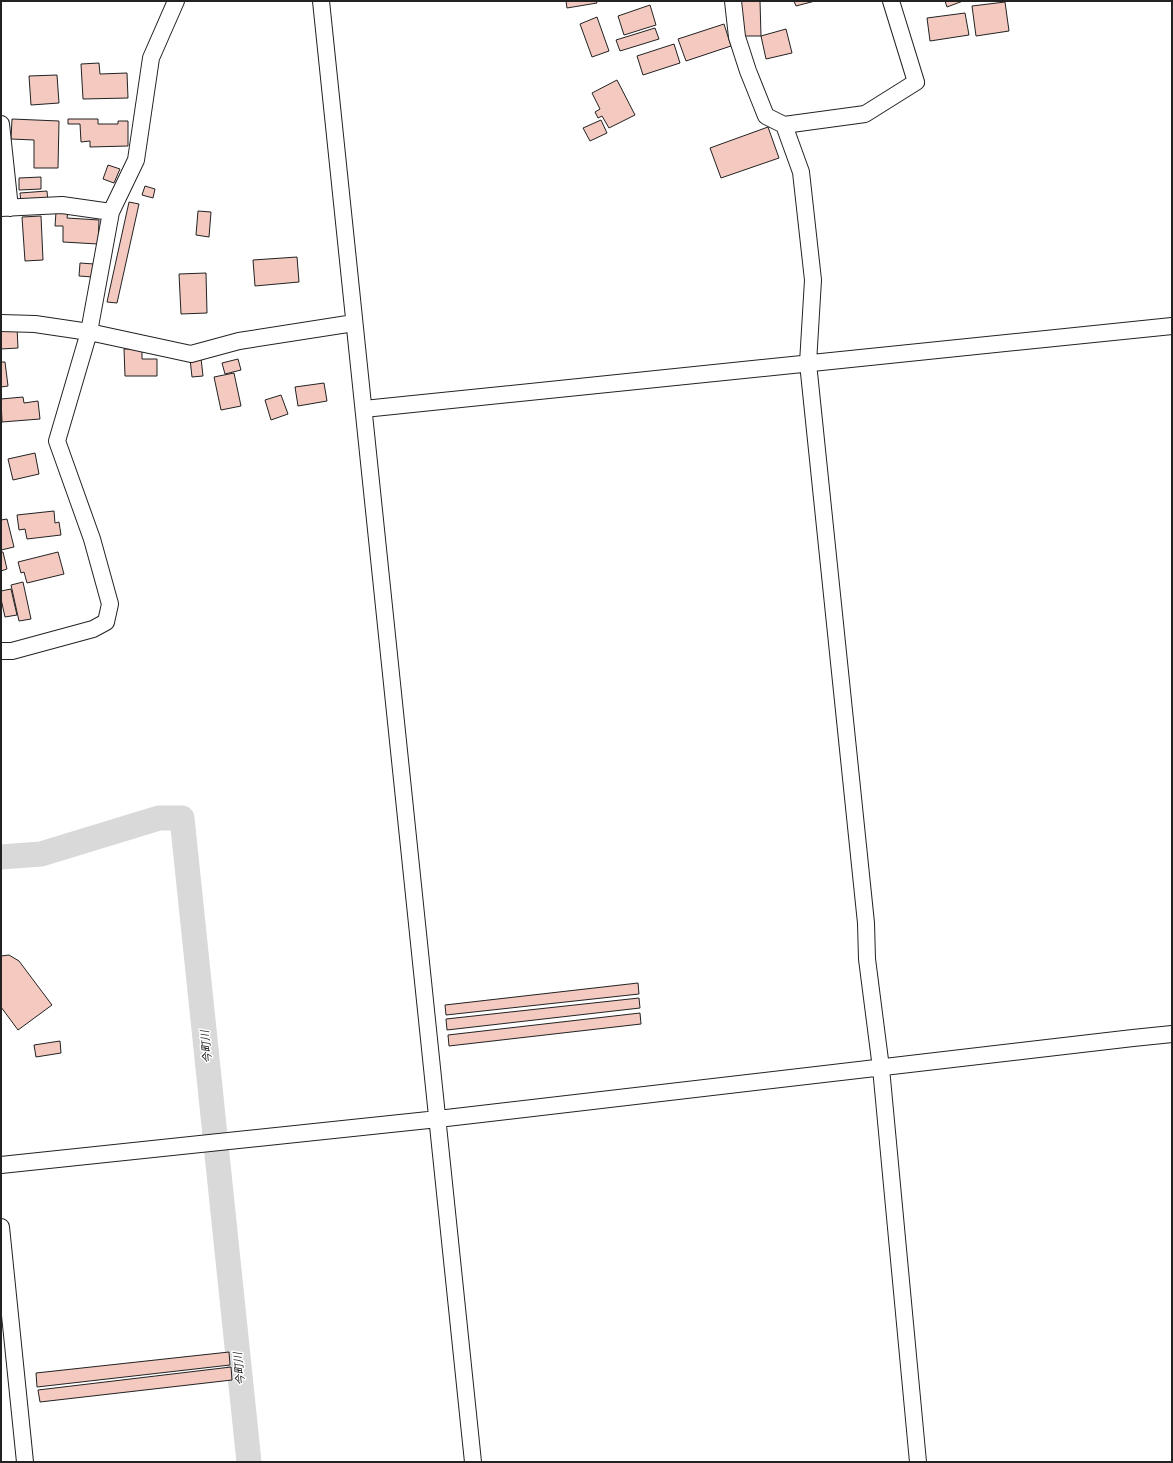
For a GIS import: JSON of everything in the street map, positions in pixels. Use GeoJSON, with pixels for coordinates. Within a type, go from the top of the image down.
{"type":"FeatureCollection","features":[{"type":"Feature","properties":{"kind":"street"},"geometry":{"type":"LineString","coordinates":[[1,651],[12,651],[93,629],[106,622],[110,604],[92,538],[58,441],[89,332],[111,212],[136,160],[151,58],[176,1]]}},
{"type":"Feature","properties":{"kind":"street"},"geometry":{"type":"LineString","coordinates":[[321,1],[473,1462]]}},
{"type":"Feature","properties":{"kind":"street"},"geometry":{"type":"LineString","coordinates":[[733,1],[737,37],[748,71],[766,116],[784,125],[865,114],[916,82],[891,1]]}},
{"type":"Feature","properties":{"kind":"street"},"geometry":{"type":"LineString","coordinates":[[1,124],[5,208],[62,205],[111,212]]}},
{"type":"Feature","properties":{"kind":"street"},"geometry":{"type":"LineString","coordinates":[[784,125],[801,172],[813,280],[808,363],[866,923],[867,959],[881,1068],[918,1462]]}},
{"type":"Feature","properties":{"kind":"street"},"geometry":{"type":"LineString","coordinates":[[1,323],[16,322],[89,332],[191,354],[239,341],[354,323]]}},
{"type":"Feature","properties":{"kind":"street"},"geometry":{"type":"LineString","coordinates":[[364,409],[1172,326]]}},
{"type":"Feature","properties":{"kind":"street"},"geometry":{"type":"LineString","coordinates":[[1,1165],[438,1119],[1172,1034]]}},
{"type":"Feature","properties":{"kind":"street"},"geometry":{"type":"LineString","coordinates":[[1,1227],[25,1462]]}},
{"type":"Feature","properties":{"kind":"building"},"geometry":{"type":"Polygon","coordinates":[[[566,1],[596,1],[597,3],[567,8],[566,1]]]}},
{"type":"Feature","properties":{"kind":"building"},"geometry":{"type":"Polygon","coordinates":[[[741,1],[760,1],[761,36],[742,36],[741,1]]]}},
{"type":"Feature","properties":{"kind":"building"},"geometry":{"type":"Polygon","coordinates":[[[794,1],[815,1],[796,6],[794,1]]]}},
{"type":"Feature","properties":{"kind":"building"},"geometry":{"type":"Polygon","coordinates":[[[945,1],[963,1],[947,7],[945,1]]]}},
{"type":"Feature","properties":{"kind":"building"},"geometry":{"type":"Polygon","coordinates":[[[1005,2],[1009,31],[976,36],[972,6],[1005,2]]]}},
{"type":"Feature","properties":{"kind":"building"},"geometry":{"type":"Polygon","coordinates":[[[650,5],[656,25],[624,35],[618,16],[650,5]]]}},
{"type":"Feature","properties":{"kind":"building"},"geometry":{"type":"Polygon","coordinates":[[[965,13],[969,35],[930,41],[927,18],[965,13]]]}},
{"type":"Feature","properties":{"kind":"building"},"geometry":{"type":"Polygon","coordinates":[[[597,17],[609,51],[592,57],[580,24],[597,17]]]}},
{"type":"Feature","properties":{"kind":"building"},"geometry":{"type":"Polygon","coordinates":[[[724,24],[731,46],[686,61],[678,39],[724,24]]]}},
{"type":"Feature","properties":{"kind":"building"},"geometry":{"type":"Polygon","coordinates":[[[655,28],[659,39],[620,51],[616,40],[655,28]]]}},
{"type":"Feature","properties":{"kind":"building"},"geometry":{"type":"Polygon","coordinates":[[[786,29],[792,53],[766,59],[761,36],[786,29]]]}},
{"type":"Feature","properties":{"kind":"building"},"geometry":{"type":"Polygon","coordinates":[[[674,44],[680,63],[643,75],[637,56],[674,44]]]}},
{"type":"Feature","properties":{"kind":"building"},"geometry":{"type":"Polygon","coordinates":[[[99,63],[100,74],[127,73],[128,98],[83,99],[81,64],[99,63]]]}},
{"type":"Feature","properties":{"kind":"building"},"geometry":{"type":"Polygon","coordinates":[[[57,75],[59,103],[31,105],[29,76],[57,75]]]}},
{"type":"Feature","properties":{"kind":"building"},"geometry":{"type":"Polygon","coordinates":[[[617,80],[635,115],[609,128],[602,116],[598,118],[595,112],[600,109],[592,93],[617,80]]]}},
{"type":"Feature","properties":{"kind":"building"},"geometry":{"type":"Polygon","coordinates":[[[12,119],[59,121],[58,168],[34,168],[34,140],[11,139],[12,119]]]}},
{"type":"Feature","properties":{"kind":"building"},"geometry":{"type":"Polygon","coordinates":[[[68,119],[98,119],[98,124],[118,124],[118,121],[128,121],[128,146],[90,147],[90,141],[81,142],[80,124],[68,124],[68,119]]]}},
{"type":"Feature","properties":{"kind":"building"},"geometry":{"type":"Polygon","coordinates":[[[601,120],[607,133],[590,141],[583,128],[601,120]]]}},
{"type":"Feature","properties":{"kind":"building"},"geometry":{"type":"Polygon","coordinates":[[[768,127],[779,158],[721,178],[710,148],[768,127]]]}},
{"type":"Feature","properties":{"kind":"building"},"geometry":{"type":"Polygon","coordinates":[[[108,165],[120,169],[114,183],[103,179],[108,165]]]}},
{"type":"Feature","properties":{"kind":"building"},"geometry":{"type":"Polygon","coordinates":[[[41,177],[41,189],[19,190],[19,178],[41,177]]]}},
{"type":"Feature","properties":{"kind":"building"},"geometry":{"type":"Polygon","coordinates":[[[145,186],[155,189],[153,198],[142,195],[145,186]]]}},
{"type":"Feature","properties":{"kind":"building"},"geometry":{"type":"Polygon","coordinates":[[[47,191],[48,202],[21,203],[20,193],[47,191]]]}},
{"type":"Feature","properties":{"kind":"building"},"geometry":{"type":"Polygon","coordinates":[[[129,202],[139,204],[117,303],[107,302],[129,202]]]}},
{"type":"Feature","properties":{"kind":"building"},"geometry":{"type":"Polygon","coordinates":[[[198,211],[211,212],[209,237],[196,235],[198,211]]]}},
{"type":"Feature","properties":{"kind":"building"},"geometry":{"type":"Polygon","coordinates":[[[56,212],[68,212],[67,218],[99,220],[98,244],[63,242],[63,226],[55,226],[56,212]]]}},
{"type":"Feature","properties":{"kind":"building"},"geometry":{"type":"Polygon","coordinates":[[[41,216],[43,260],[25,261],[22,217],[41,216]]]}},
{"type":"Feature","properties":{"kind":"building"},"geometry":{"type":"Polygon","coordinates":[[[297,257],[299,282],[255,286],[253,260],[297,257]]]}},
{"type":"Feature","properties":{"kind":"building"},"geometry":{"type":"Polygon","coordinates":[[[80,263],[94,264],[93,277],[79,276],[80,263]]]}},
{"type":"Feature","properties":{"kind":"building"},"geometry":{"type":"Polygon","coordinates":[[[206,273],[207,313],[181,314],[179,274],[206,273]]]}},
{"type":"Feature","properties":{"kind":"building"},"geometry":{"type":"Polygon","coordinates":[[[17,327],[18,348],[1,349],[1,328],[17,327]]]}},
{"type":"Feature","properties":{"kind":"building"},"geometry":{"type":"Polygon","coordinates":[[[124,349],[142,349],[142,359],[157,359],[157,376],[125,376],[124,349]]]}},
{"type":"Feature","properties":{"kind":"building"},"geometry":{"type":"Polygon","coordinates":[[[201,358],[203,376],[192,377],[190,359],[201,358]]]}},
{"type":"Feature","properties":{"kind":"building"},"geometry":{"type":"Polygon","coordinates":[[[238,359],[241,370],[225,374],[222,363],[238,359]]]}},
{"type":"Feature","properties":{"kind":"building"},"geometry":{"type":"Polygon","coordinates":[[[1,362],[5,362],[8,386],[1,387],[1,362]]]}},
{"type":"Feature","properties":{"kind":"building"},"geometry":{"type":"Polygon","coordinates":[[[234,373],[241,406],[221,410],[214,377],[234,373]]]}},
{"type":"Feature","properties":{"kind":"building"},"geometry":{"type":"Polygon","coordinates":[[[324,383],[327,401],[298,406],[295,387],[324,383]]]}},
{"type":"Feature","properties":{"kind":"building"},"geometry":{"type":"Polygon","coordinates":[[[281,395],[288,414],[271,420],[265,400],[281,395]]]}},
{"type":"Feature","properties":{"kind":"building"},"geometry":{"type":"Polygon","coordinates":[[[23,397],[24,403],[38,401],[40,419],[2,422],[1,399],[23,397]]]}},
{"type":"Feature","properties":{"kind":"building"},"geometry":{"type":"Polygon","coordinates":[[[35,453],[39,474],[13,480],[8,459],[35,453]]]}},
{"type":"Feature","properties":{"kind":"building"},"geometry":{"type":"Polygon","coordinates":[[[54,511],[55,523],[59,522],[61,535],[27,539],[25,529],[19,530],[17,515],[54,511]]]}},
{"type":"Feature","properties":{"kind":"building"},"geometry":{"type":"Polygon","coordinates":[[[7,519],[14,547],[1,550],[1,520],[7,519]]]}},
{"type":"Feature","properties":{"kind":"building"},"geometry":{"type":"Polygon","coordinates":[[[1,552],[3,552],[7,569],[1,571],[1,552]]]}},
{"type":"Feature","properties":{"kind":"building"},"geometry":{"type":"Polygon","coordinates":[[[58,552],[64,574],[27,583],[24,572],[21,573],[18,562],[58,552]]]}},
{"type":"Feature","properties":{"kind":"building"},"geometry":{"type":"Polygon","coordinates":[[[23,582],[31,619],[19,621],[11,585],[23,582]]]}},
{"type":"Feature","properties":{"kind":"building"},"geometry":{"type":"Polygon","coordinates":[[[11,589],[17,615],[5,617],[1,599],[1,591],[11,589]]]}},
{"type":"Feature","properties":{"kind":"building"},"geometry":{"type":"Polygon","coordinates":[[[9,955],[19,961],[52,1005],[18,1030],[1,1007],[1,956],[9,955]]]}},
{"type":"Feature","properties":{"kind":"building"},"geometry":{"type":"Polygon","coordinates":[[[638,983],[639,994],[446,1015],[445,1005],[638,983]]]}},
{"type":"Feature","properties":{"kind":"building"},"geometry":{"type":"Polygon","coordinates":[[[639,998],[640,1008],[447,1030],[446,1019],[639,998]]]}},
{"type":"Feature","properties":{"kind":"building"},"geometry":{"type":"Polygon","coordinates":[[[640,1013],[641,1024],[449,1046],[448,1035],[640,1013]]]}},
{"type":"Feature","properties":{"kind":"building"},"geometry":{"type":"Polygon","coordinates":[[[60,1041],[61,1053],[36,1057],[34,1045],[60,1041]]]}},
{"type":"Feature","properties":{"kind":"building"},"geometry":{"type":"Polygon","coordinates":[[[229,1352],[230,1365],[37,1387],[36,1373],[229,1352]]]}},
{"type":"Feature","properties":{"kind":"building"},"geometry":{"type":"Polygon","coordinates":[[[231,1367],[232,1380],[40,1402],[38,1390],[231,1367]]]}},
{"type":"Feature","properties":{"kind":"waterway","name":"今町川"},"geometry":{"type":"LineString","coordinates":[[1,857],[41,854],[159,818],[182,818],[249,1462]]}}]}
